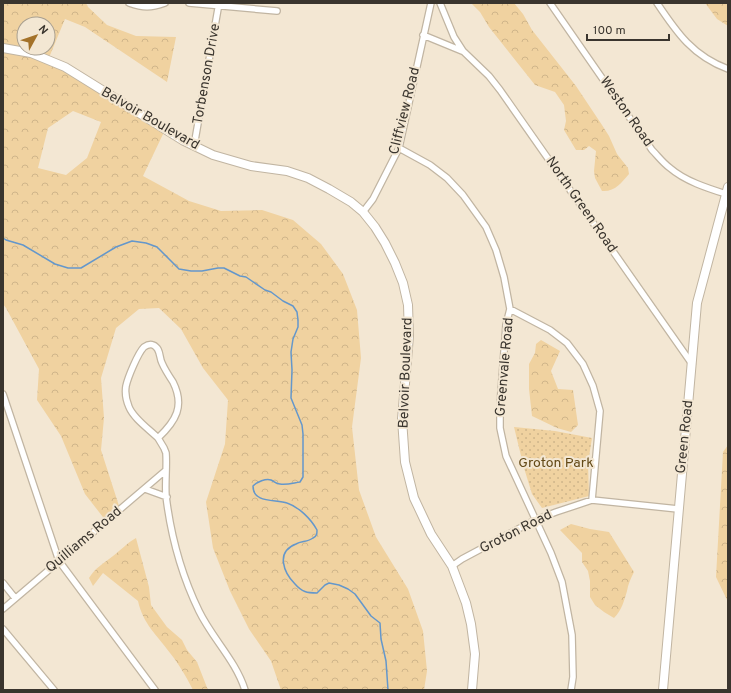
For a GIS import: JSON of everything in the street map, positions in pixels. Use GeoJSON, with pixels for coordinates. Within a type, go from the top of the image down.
{"type":"FeatureCollection","features":[{"type":"Feature","properties":{"kind":"street"},"geometry":{"type":"LineString","coordinates":[[129,3],[141,7],[155,6],[165,3]]}},
{"type":"Feature","properties":{"kind":"street"},"geometry":{"type":"LineString","coordinates":[[189,3],[277,11]]}},
{"type":"Feature","properties":{"kind":"street","name":"Cliffview Road"},"geometry":{"type":"LineString","coordinates":[[363,212],[373,199],[399,148],[431,3]]}},
{"type":"Feature","properties":{"kind":"street","name":"North Green Road"},"geometry":{"type":"LineString","coordinates":[[440,3],[454,37],[463,51],[489,76],[500,90],[692,365]]}},
{"type":"Feature","properties":{"kind":"street","name":"Weston Road"},"geometry":{"type":"LineString","coordinates":[[550,3],[652,150],[670,168],[681,176],[708,188],[727,190]]}},
{"type":"Feature","properties":{"kind":"street"},"geometry":{"type":"LineString","coordinates":[[657,3],[675,29],[701,56],[728,69]]}},
{"type":"Feature","properties":{"kind":"street","name":"Torbenson Drive"},"geometry":{"type":"LineString","coordinates":[[194,146],[219,5]]}},
{"type":"Feature","properties":{"kind":"street","name":"North Green Road"},"geometry":{"type":"LineString","coordinates":[[424,35],[463,51]]}},
{"type":"Feature","properties":{"kind":"street","name":"Belvoir Boulevard"},"geometry":{"type":"LineString","coordinates":[[3,48],[31,54],[65,67],[184,141],[213,155],[252,166],[287,171],[308,178],[330,188],[363,212],[385,242],[396,263],[403,283],[408,305],[409,336],[402,419],[405,462],[414,498],[431,534],[452,566],[466,603],[471,624],[475,654],[472,690]]}},
{"type":"Feature","properties":{"kind":"street","name":"Greenvale Road"},"geometry":{"type":"LineString","coordinates":[[399,148],[430,165],[463,195],[486,227],[496,250],[504,277],[510,309],[506,325],[500,405],[500,428],[506,456],[551,553],[562,582],[572,635],[571,690]]}},
{"type":"Feature","properties":{"kind":"street","name":"Green Road"},"geometry":{"type":"LineString","coordinates":[[663,690],[697,303],[727,190]]}},
{"type":"Feature","properties":{"kind":"street"},"geometry":{"type":"LineString","coordinates":[[510,309],[550,330],[567,343],[583,364],[593,386],[600,411],[592,500]]}},
{"type":"Feature","properties":{"kind":"street"},"geometry":{"type":"LineString","coordinates":[[158,438],[169,428],[176,417],[178,400],[177,391],[162,363],[158,350],[152,345],[148,345],[141,352],[128,379],[126,397],[129,408],[135,416],[158,438],[166,453],[166,497],[171,530],[184,579],[203,618],[239,676],[245,690]]}},
{"type":"Feature","properties":{"kind":"street"},"geometry":{"type":"LineString","coordinates":[[3,394],[59,561],[155,690]]}},
{"type":"Feature","properties":{"kind":"street","name":"Quilliams Road"},"geometry":{"type":"LineString","coordinates":[[3,609],[165,471]]}},
{"type":"Feature","properties":{"kind":"street"},"geometry":{"type":"LineString","coordinates":[[145,489],[166,497]]}},
{"type":"Feature","properties":{"kind":"street","name":"Groton Road"},"geometry":{"type":"LineString","coordinates":[[452,566],[535,520],[592,500],[678,509]]}},
{"type":"Feature","properties":{"kind":"street"},"geometry":{"type":"LineString","coordinates":[[3,583],[15,598]]}},
{"type":"Feature","properties":{"kind":"street"},"geometry":{"type":"LineString","coordinates":[[3,629],[54,690]]}},
{"type":"Feature","properties":{"kind":"green space"},"geometry":{"type":"Polygon","coordinates":[[[3,3],[86,3],[88,7],[107,25],[136,36],[176,37],[167,82],[85,27],[65,19],[56,41],[56,16],[16,16],[16,56],[50,56],[48,60],[165,130],[143,176],[189,201],[221,211],[262,210],[293,220],[321,244],[343,274],[357,310],[361,358],[352,427],[359,490],[376,537],[408,589],[423,631],[427,671],[424,690],[281,690],[271,661],[249,629],[230,591],[213,548],[206,502],[225,444],[228,400],[203,368],[181,329],[159,308],[139,309],[116,328],[101,378],[104,418],[101,450],[120,509],[106,521],[85,494],[61,436],[37,400],[39,369],[3,304],[3,3]],[[73,111],[48,128],[38,168],[66,175],[87,158],[101,122],[73,111]]]}},
{"type":"Feature","properties":{"kind":"green space"},"geometry":{"type":"Polygon","coordinates":[[[471,3],[514,3],[523,14],[532,30],[576,86],[609,136],[617,154],[628,168],[629,174],[617,186],[611,190],[602,191],[595,178],[594,171],[596,151],[589,146],[584,150],[576,150],[564,130],[566,121],[564,105],[555,92],[535,85],[489,27],[480,12],[471,3]]]}},
{"type":"Feature","properties":{"kind":"green space"},"geometry":{"type":"Polygon","coordinates":[[[705,3],[728,3],[728,26],[717,19],[705,3]]]}},
{"type":"Feature","properties":{"kind":"green space"},"geometry":{"type":"Polygon","coordinates":[[[541,340],[560,351],[551,371],[558,389],[573,390],[578,425],[571,432],[557,428],[532,416],[529,389],[529,364],[535,353],[536,344],[541,340]]]}},
{"type":"Feature","properties":{"kind":"green space","name":"Groton Park"},"geometry":{"type":"Polygon","coordinates":[[[514,427],[555,431],[592,438],[588,463],[589,496],[542,508],[532,494],[514,427]]]}},
{"type":"Feature","properties":{"kind":"green space"},"geometry":{"type":"Polygon","coordinates":[[[728,445],[728,602],[716,577],[723,452],[728,445]]]}},
{"type":"Feature","properties":{"kind":"green space"},"geometry":{"type":"Polygon","coordinates":[[[571,524],[609,532],[634,572],[619,612],[614,618],[595,605],[590,597],[590,581],[588,571],[582,562],[582,553],[560,530],[571,524]]]}},
{"type":"Feature","properties":{"kind":"green space"},"geometry":{"type":"Polygon","coordinates":[[[136,538],[149,587],[151,605],[167,627],[182,640],[187,650],[197,662],[208,690],[193,690],[177,662],[147,623],[138,601],[103,573],[93,586],[89,578],[94,571],[136,538]]]}},
{"type":"Feature","properties":{"kind":"waterway"},"geometry":{"type":"LineString","coordinates":[[3,238],[23,245],[55,264],[68,268],[81,268],[116,247],[132,241],[146,243],[157,247],[179,269],[202,271],[224,268],[240,276],[246,277],[293,306],[297,312],[298,327],[293,339],[291,352],[291,398],[302,425],[303,477],[300,482],[288,484],[279,484],[271,480],[264,480],[253,486],[254,492],[257,496],[266,500],[287,503],[296,507],[308,518],[317,530],[317,534],[315,536],[309,540],[296,544],[285,552],[285,569],[298,587],[305,592],[317,593],[329,583],[339,585],[355,594],[371,616],[380,623],[381,639],[386,661],[388,690]]}}]}
